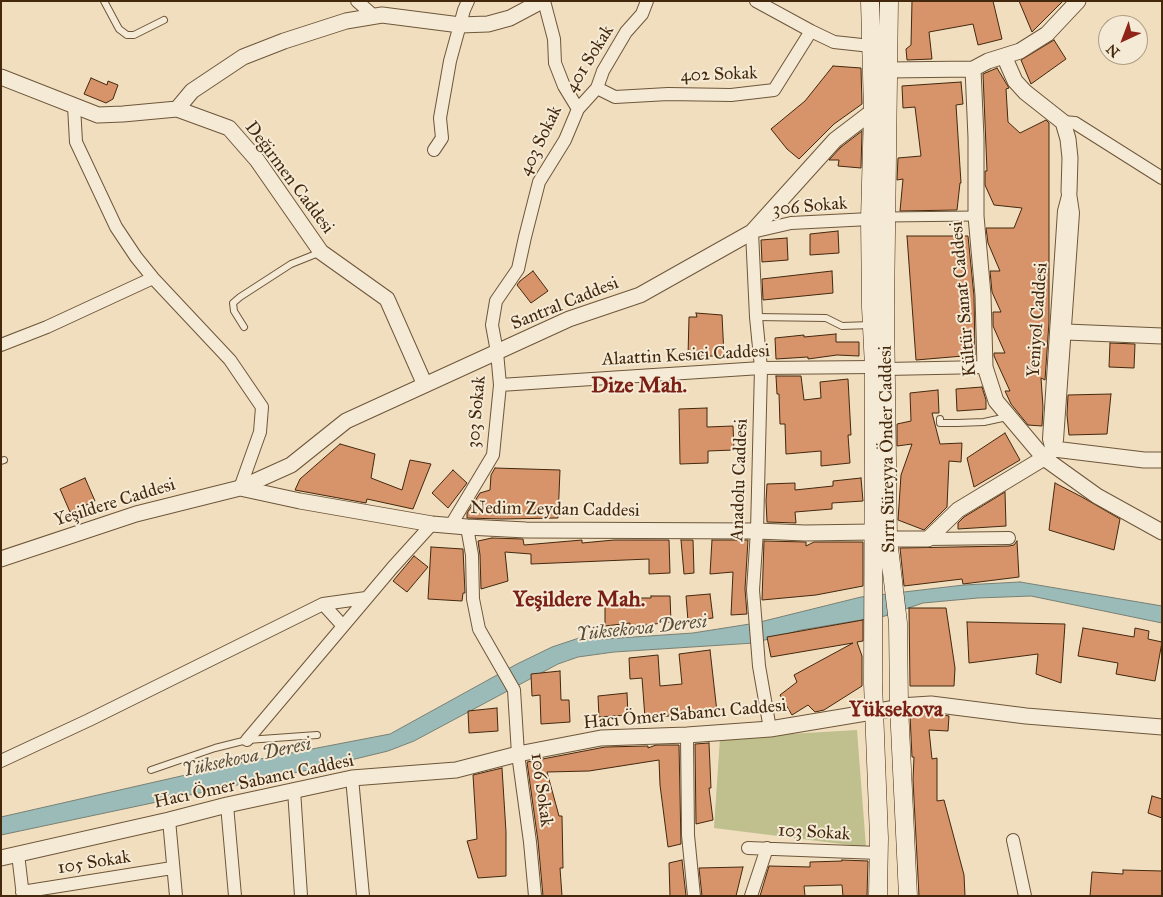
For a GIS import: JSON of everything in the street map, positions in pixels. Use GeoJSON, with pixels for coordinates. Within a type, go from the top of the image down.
{"type":"FeatureCollection","features":[{"type":"Feature","properties":{"kind":"main road","name":"Sırrı Süreyya Önder Caddesi"},"geometry":{"type":"LineString","coordinates":[[870,1],[878,218],[885,310],[880,368],[880,536],[873,578],[873,712],[879,853],[878,896]]}},
{"type":"Feature","properties":{"kind":"main road","name":"Sırrı Süreyya Önder Caddesi"},"geometry":{"type":"LineString","coordinates":[[880,368],[872,325],[888,70],[889,1]]}},
{"type":"Feature","properties":{"kind":"main road","name":"Sırrı Süreyya Önder Caddesi"},"geometry":{"type":"LineString","coordinates":[[880,536],[894,579],[898,623],[898,707],[908,896]]}},
{"type":"Feature","properties":{"kind":"street"},"geometry":{"type":"LineString","coordinates":[[356,1],[374,16]]}},
{"type":"Feature","properties":{"kind":"street"},"geometry":{"type":"LineString","coordinates":[[434,150],[442,138],[440,118],[446,82],[450,61],[468,1]]}},
{"type":"Feature","properties":{"kind":"street"},"geometry":{"type":"LineString","coordinates":[[177,109],[192,91],[243,57],[284,41],[346,21],[382,15],[460,25],[488,24],[510,18],[543,1]]}},
{"type":"Feature","properties":{"kind":"street","name":"403 Sokak"},"geometry":{"type":"LineString","coordinates":[[497,352],[492,324],[496,301],[518,269],[524,237],[539,182],[565,140],[578,109],[564,86],[555,63],[554,40],[543,1]]}},
{"type":"Feature","properties":{"kind":"street","name":"401 Sokak"},"geometry":{"type":"LineString","coordinates":[[578,109],[597,88],[603,71],[626,32],[642,14],[647,1]]}},
{"type":"Feature","properties":{"kind":"street"},"geometry":{"type":"LineString","coordinates":[[756,1],[834,42],[871,46]]}},
{"type":"Feature","properties":{"kind":"street"},"geometry":{"type":"LineString","coordinates":[[888,70],[973,69],[988,61],[1020,51],[1047,34],[1078,1]]}},
{"type":"Feature","properties":{"kind":"street","name":"402 Sokak"},"geometry":{"type":"LineString","coordinates":[[597,88],[615,97],[668,94],[731,95],[774,90],[810,31]]}},
{"type":"Feature","properties":{"kind":"street"},"geometry":{"type":"LineString","coordinates":[[1004,56],[1015,81],[1025,92],[1063,122],[1075,123],[1162,178]]}},
{"type":"Feature","properties":{"kind":"street","name":"Kültür Sanat Caddesi"},"geometry":{"type":"LineString","coordinates":[[973,69],[976,138],[976,216],[983,294],[985,367],[996,401],[1008,416],[1097,496],[1162,532]]}},
{"type":"Feature","properties":{"kind":"street","name":"Değirmen Caddesi"},"geometry":{"type":"LineString","coordinates":[[1,77],[98,115],[177,109],[228,128],[256,160],[321,252],[387,299],[426,385]]}},
{"type":"Feature","properties":{"kind":"street"},"geometry":{"type":"LineString","coordinates":[[74,106],[76,142],[116,226],[136,257],[153,278],[230,360],[262,407],[260,432],[240,488]]}},
{"type":"Feature","properties":{"kind":"street","name":"Santral Caddesi"},"geometry":{"type":"LineString","coordinates":[[240,488],[291,465],[346,421],[569,319],[640,295],[752,232],[835,140],[873,111]]}},
{"type":"Feature","properties":{"kind":"street","name":"Yeniyol Caddesi"},"geometry":{"type":"LineString","coordinates":[[1049,454],[1057,439],[1073,212],[1069,192],[1070,158],[1067,130],[1063,122]]}},
{"type":"Feature","properties":{"kind":"street","name":"Yeniyol Caddesi"},"geometry":{"type":"LineString","coordinates":[[1049,454],[1051,447],[1048,439],[1064,211],[1069,192]]}},
{"type":"Feature","properties":{"kind":"street"},"geometry":{"type":"LineString","coordinates":[[878,218],[976,216]]}},
{"type":"Feature","properties":{"kind":"street","name":"306 Sokak"},"geometry":{"type":"LineString","coordinates":[[752,232],[791,223],[878,218]]}},
{"type":"Feature","properties":{"kind":"street","name":"Anadolu Caddesi"},"geometry":{"type":"LineString","coordinates":[[752,232],[756,317],[761,368],[757,531],[753,590],[758,666],[770,729]]}},
{"type":"Feature","properties":{"kind":"street"},"geometry":{"type":"LineString","coordinates":[[1,345],[46,327],[153,278]]}},
{"type":"Feature","properties":{"kind":"street"},"geometry":{"type":"LineString","coordinates":[[1066,332],[1162,336]]}},
{"type":"Feature","properties":{"kind":"street","name":"303 Sokak"},"geometry":{"type":"LineString","coordinates":[[451,525],[492,455],[500,385],[497,352]]}},
{"type":"Feature","properties":{"kind":"street","name":"Alaattin Kesici Caddesi"},"geometry":{"type":"LineString","coordinates":[[500,385],[761,368],[985,367]]}},
{"type":"Feature","properties":{"kind":"street"},"geometry":{"type":"LineString","coordinates":[[928,539],[958,510],[1049,454],[1162,460]]}},
{"type":"Feature","properties":{"kind":"street","name":"Nedim Zeydan Caddesi"},"geometry":{"type":"LineString","coordinates":[[240,488],[300,501],[432,524],[467,527],[526,530],[757,531],[928,539]]}},
{"type":"Feature","properties":{"kind":"street","name":"Yeşildere Caddesi"},"geometry":{"type":"LineString","coordinates":[[1,559],[136,514],[240,488]]}},
{"type":"Feature","properties":{"kind":"street"},"geometry":{"type":"LineString","coordinates":[[247,740],[366,598],[432,524]]}},
{"type":"Feature","properties":{"kind":"street","name":"106 Sokak"},"geometry":{"type":"LineString","coordinates":[[467,527],[472,555],[473,599],[479,629],[514,690],[518,754],[530,842],[534,896]]}},
{"type":"Feature","properties":{"kind":"street"},"geometry":{"type":"LineString","coordinates":[[928,539],[1009,538]]}},
{"type":"Feature","properties":{"kind":"street"},"geometry":{"type":"LineString","coordinates":[[1,761],[89,720],[323,604],[366,598]]}},
{"type":"Feature","properties":{"kind":"street"},"geometry":{"type":"LineString","coordinates":[[323,604],[343,626]]}},
{"type":"Feature","properties":{"kind":"street","name":"Hacı Ömer Sabancı Caddesi"},"geometry":{"type":"LineString","coordinates":[[1,858],[352,778],[456,770],[518,754],[601,738],[687,735],[770,729],[857,713],[931,704],[1026,716],[1162,728]]}},
{"type":"Feature","properties":{"kind":"street"},"geometry":{"type":"LineString","coordinates":[[687,735],[688,835],[694,896]]}},
{"type":"Feature","properties":{"kind":"street"},"geometry":{"type":"LineString","coordinates":[[352,778],[363,896]]}},
{"type":"Feature","properties":{"kind":"street"},"geometry":{"type":"LineString","coordinates":[[294,790],[301,896]]}},
{"type":"Feature","properties":{"kind":"street"},"geometry":{"type":"LineString","coordinates":[[227,805],[235,896]]}},
{"type":"Feature","properties":{"kind":"street"},"geometry":{"type":"LineString","coordinates":[[169,820],[176,896]]}},
{"type":"Feature","properties":{"kind":"street"},"geometry":{"type":"LineString","coordinates":[[1013,840],[1025,896]]}},
{"type":"Feature","properties":{"kind":"street","name":"103 Sokak"},"geometry":{"type":"LineString","coordinates":[[748,848],[879,853]]}},
{"type":"Feature","properties":{"kind":"street"},"geometry":{"type":"LineString","coordinates":[[751,896],[767,848]]}},
{"type":"Feature","properties":{"kind":"street"},"geometry":{"type":"LineString","coordinates":[[18,854],[23,894]]}},
{"type":"Feature","properties":{"kind":"street","name":"105 Sokak"},"geometry":{"type":"LineString","coordinates":[[23,894],[172,868]]}},
{"type":"Feature","properties":{"kind":"lane"},"geometry":{"type":"LineString","coordinates":[[104,1],[119,29],[127,35],[134,35],[164,20]]}},
{"type":"Feature","properties":{"kind":"lane"},"geometry":{"type":"LineString","coordinates":[[244,327],[234,310],[233,303],[291,264],[321,252]]}},
{"type":"Feature","properties":{"kind":"lane"},"geometry":{"type":"LineString","coordinates":[[756,317],[826,318],[842,326],[872,325]]}},
{"type":"Feature","properties":{"kind":"lane"},"geometry":{"type":"LineString","coordinates":[[940,419],[940,423],[957,424],[984,422],[1008,416]]}},
{"type":"Feature","properties":{"kind":"lane"},"geometry":{"type":"LineString","coordinates":[[152,770],[215,748],[247,740],[317,735]]}},
{"type":"Feature","properties":{"kind":"green space"},"geometry":{"type":"Polygon","coordinates":[[[857,730],[866,847],[714,828],[720,738],[857,730]]]}},
{"type":"Feature","properties":{"kind":"water"},"geometry":{"type":"Polygon","coordinates":[[[1020,582],[1162,606],[1162,623],[1031,596],[978,598],[923,603],[885,616],[801,630],[754,643],[614,652],[578,657],[558,664],[414,741],[388,751],[322,767],[1,835],[1,817],[234,764],[390,734],[517,664],[552,647],[579,638],[605,639],[693,633],[756,623],[861,597],[964,585],[1020,582]]]}},
{"type":"Feature","properties":{"kind":"building"},"geometry":{"type":"Polygon","coordinates":[[[912,1],[993,1],[1002,39],[978,45],[973,24],[929,32],[932,59],[907,60],[906,49],[911,45],[912,1]]]}},
{"type":"Feature","properties":{"kind":"building"},"geometry":{"type":"Polygon","coordinates":[[[1019,1],[1063,1],[1032,32],[1019,1]]]}},
{"type":"Feature","properties":{"kind":"building"},"geometry":{"type":"Polygon","coordinates":[[[1054,40],[1066,59],[1031,84],[1021,60],[1054,40]]]}},
{"type":"Feature","properties":{"kind":"building"},"geometry":{"type":"Polygon","coordinates":[[[833,66],[861,68],[862,104],[834,124],[799,159],[787,149],[771,129],[805,101],[833,66]]]}},
{"type":"Feature","properties":{"kind":"building"},"geometry":{"type":"Polygon","coordinates":[[[997,68],[1009,88],[1006,89],[1008,122],[1020,133],[1046,120],[1049,123],[1049,322],[1045,380],[1041,378],[1042,426],[1028,425],[1011,404],[1005,391],[1010,391],[994,356],[994,353],[1005,353],[993,326],[993,312],[1001,312],[992,292],[990,271],[1000,271],[988,243],[986,228],[1014,228],[1022,208],[994,205],[985,185],[985,171],[987,171],[983,74],[997,68]]]}},
{"type":"Feature","properties":{"kind":"building"},"geometry":{"type":"Polygon","coordinates":[[[91,78],[107,85],[108,81],[118,85],[113,99],[106,103],[84,94],[91,78]]]}},
{"type":"Feature","properties":{"kind":"building"},"geometry":{"type":"Polygon","coordinates":[[[961,82],[963,104],[956,105],[961,183],[957,210],[900,211],[903,179],[897,180],[898,158],[921,156],[915,107],[903,108],[902,86],[961,82]]]}},
{"type":"Feature","properties":{"kind":"building"},"geometry":{"type":"Polygon","coordinates":[[[862,131],[861,168],[838,166],[839,160],[829,160],[841,147],[862,131]]]}},
{"type":"Feature","properties":{"kind":"building"},"geometry":{"type":"Polygon","coordinates":[[[838,231],[839,253],[810,255],[810,234],[838,231]]]}},
{"type":"Feature","properties":{"kind":"building"},"geometry":{"type":"Polygon","coordinates":[[[907,236],[968,236],[974,296],[975,355],[916,360],[907,236]]]}},
{"type":"Feature","properties":{"kind":"building"},"geometry":{"type":"Polygon","coordinates":[[[787,238],[788,260],[762,262],[761,240],[787,238]]]}},
{"type":"Feature","properties":{"kind":"building"},"geometry":{"type":"Polygon","coordinates":[[[533,271],[548,291],[531,303],[517,285],[533,271]]]}},
{"type":"Feature","properties":{"kind":"building"},"geometry":{"type":"Polygon","coordinates":[[[832,271],[833,293],[763,300],[762,279],[832,271]]]}},
{"type":"Feature","properties":{"kind":"building"},"geometry":{"type":"Polygon","coordinates":[[[696,313],[722,315],[724,356],[688,356],[689,317],[697,317],[696,313]]]}},
{"type":"Feature","properties":{"kind":"building"},"geometry":{"type":"Polygon","coordinates":[[[836,334],[836,342],[859,342],[859,356],[837,355],[808,359],[808,357],[776,359],[775,338],[836,334]]]}},
{"type":"Feature","properties":{"kind":"building"},"geometry":{"type":"Polygon","coordinates":[[[1110,343],[1135,344],[1134,368],[1109,367],[1110,343]]]}},
{"type":"Feature","properties":{"kind":"building"},"geometry":{"type":"Polygon","coordinates":[[[776,376],[801,376],[804,400],[821,398],[820,382],[848,379],[851,435],[848,435],[850,463],[821,466],[821,451],[786,454],[785,424],[780,424],[776,376]]]}},
{"type":"Feature","properties":{"kind":"building"},"geometry":{"type":"Polygon","coordinates":[[[982,387],[986,400],[986,409],[957,411],[956,389],[982,387]]]}},
{"type":"Feature","properties":{"kind":"building"},"geometry":{"type":"Polygon","coordinates":[[[938,390],[939,413],[932,413],[940,444],[962,443],[961,462],[949,461],[947,507],[924,530],[898,520],[901,475],[912,444],[897,446],[897,424],[911,421],[910,393],[938,390]]]}},
{"type":"Feature","properties":{"kind":"building"},"geometry":{"type":"Polygon","coordinates":[[[1111,394],[1107,434],[1069,435],[1068,395],[1111,394]]]}},
{"type":"Feature","properties":{"kind":"building"},"geometry":{"type":"Polygon","coordinates":[[[707,408],[707,427],[733,426],[734,450],[708,451],[708,463],[680,464],[679,409],[707,408]]]}},
{"type":"Feature","properties":{"kind":"building"},"geometry":{"type":"Polygon","coordinates":[[[1005,433],[1020,460],[974,487],[967,458],[1005,433]]]}},
{"type":"Feature","properties":{"kind":"building"},"geometry":{"type":"Polygon","coordinates":[[[340,444],[375,454],[371,478],[402,490],[410,460],[431,464],[413,509],[367,499],[366,503],[295,490],[300,479],[340,444]]]}},
{"type":"Feature","properties":{"kind":"building"},"geometry":{"type":"Polygon","coordinates":[[[495,468],[560,470],[558,518],[467,518],[467,513],[480,493],[490,490],[491,475],[495,468]]]}},
{"type":"Feature","properties":{"kind":"building"},"geometry":{"type":"Polygon","coordinates":[[[453,470],[467,483],[448,508],[432,493],[453,470]]]}},
{"type":"Feature","properties":{"kind":"building"},"geometry":{"type":"Polygon","coordinates":[[[85,478],[95,501],[70,512],[60,489],[85,478]]]}},
{"type":"Feature","properties":{"kind":"building"},"geometry":{"type":"Polygon","coordinates":[[[861,478],[863,501],[832,503],[832,509],[795,512],[796,523],[767,522],[767,484],[795,483],[795,490],[833,486],[833,481],[861,478]]]}},
{"type":"Feature","properties":{"kind":"building"},"geometry":{"type":"Polygon","coordinates":[[[1055,483],[1120,519],[1114,550],[1049,530],[1055,483]]]}},
{"type":"Feature","properties":{"kind":"building"},"geometry":{"type":"Polygon","coordinates":[[[1005,492],[1006,526],[958,529],[958,523],[964,517],[1005,492]]]}},
{"type":"Feature","properties":{"kind":"building"},"geometry":{"type":"Polygon","coordinates":[[[492,538],[523,539],[524,545],[582,540],[582,543],[614,540],[669,540],[670,573],[649,574],[649,559],[531,564],[531,554],[505,552],[508,581],[481,589],[478,541],[492,538]]]}},
{"type":"Feature","properties":{"kind":"building"},"geometry":{"type":"Polygon","coordinates":[[[681,540],[693,540],[694,573],[684,574],[681,540]]]}},
{"type":"Feature","properties":{"kind":"building"},"geometry":{"type":"Polygon","coordinates":[[[712,540],[748,540],[745,589],[747,614],[731,615],[733,572],[710,574],[712,540]]]}},
{"type":"Feature","properties":{"kind":"building"},"geometry":{"type":"Polygon","coordinates":[[[764,541],[806,542],[806,546],[814,542],[863,542],[863,586],[816,595],[762,600],[764,541]]]}},
{"type":"Feature","properties":{"kind":"building"},"geometry":{"type":"Polygon","coordinates":[[[1017,541],[1019,577],[963,584],[962,579],[904,586],[900,548],[1009,546],[1014,545],[1017,541]]]}},
{"type":"Feature","properties":{"kind":"building"},"geometry":{"type":"Polygon","coordinates":[[[431,547],[463,549],[465,593],[463,593],[462,601],[428,599],[431,547]]]}},
{"type":"Feature","properties":{"kind":"building"},"geometry":{"type":"Polygon","coordinates":[[[414,556],[428,567],[407,592],[393,581],[414,556]]]}},
{"type":"Feature","properties":{"kind":"building"},"geometry":{"type":"Polygon","coordinates":[[[710,594],[713,618],[688,621],[686,596],[710,594]]]}},
{"type":"Feature","properties":{"kind":"building"},"geometry":{"type":"Polygon","coordinates":[[[651,596],[670,596],[671,622],[630,627],[630,623],[605,626],[605,598],[651,598],[651,596]]]}},
{"type":"Feature","properties":{"kind":"building"},"geometry":{"type":"Polygon","coordinates":[[[909,608],[946,608],[955,668],[954,686],[910,686],[909,608]]]}},
{"type":"Feature","properties":{"kind":"building"},"geometry":{"type":"Polygon","coordinates":[[[863,620],[863,641],[857,642],[862,656],[862,686],[824,710],[815,712],[808,705],[792,715],[780,695],[797,682],[794,675],[853,643],[771,657],[767,637],[863,620]]]}},
{"type":"Feature","properties":{"kind":"building"},"geometry":{"type":"Polygon","coordinates":[[[967,622],[1065,624],[1061,683],[1036,674],[1038,654],[969,663],[967,622]]]}},
{"type":"Feature","properties":{"kind":"building"},"geometry":{"type":"Polygon","coordinates":[[[1083,628],[1134,637],[1135,628],[1149,631],[1148,639],[1162,642],[1155,681],[1116,674],[1118,663],[1078,656],[1083,628]]]}},
{"type":"Feature","properties":{"kind":"building"},"geometry":{"type":"Polygon","coordinates":[[[710,650],[717,712],[645,718],[642,678],[630,679],[629,658],[658,655],[660,686],[682,684],[679,654],[710,650]]]}},
{"type":"Feature","properties":{"kind":"building"},"geometry":{"type":"Polygon","coordinates":[[[560,671],[561,700],[569,700],[570,722],[541,724],[540,695],[532,696],[531,674],[560,671]]]}},
{"type":"Feature","properties":{"kind":"building"},"geometry":{"type":"Polygon","coordinates":[[[627,693],[628,715],[599,717],[598,696],[627,693]]]}},
{"type":"Feature","properties":{"kind":"building"},"geometry":{"type":"Polygon","coordinates":[[[497,708],[498,731],[469,733],[468,711],[497,708]]]}},
{"type":"Feature","properties":{"kind":"building"},"geometry":{"type":"Polygon","coordinates":[[[931,713],[949,716],[948,731],[929,730],[932,759],[937,758],[937,801],[944,800],[964,875],[965,896],[919,896],[913,780],[914,757],[912,757],[910,715],[931,713]]]}},
{"type":"Feature","properties":{"kind":"building"},"geometry":{"type":"Polygon","coordinates":[[[709,743],[711,788],[709,788],[713,820],[696,824],[695,744],[709,743]]]}},
{"type":"Feature","properties":{"kind":"building"},"geometry":{"type":"Polygon","coordinates":[[[656,745],[679,745],[681,844],[668,847],[660,785],[659,760],[589,771],[547,772],[559,816],[562,816],[563,868],[560,868],[562,896],[543,896],[538,841],[527,762],[605,747],[648,746],[648,748],[656,745]]]}},
{"type":"Feature","properties":{"kind":"building"},"geometry":{"type":"Polygon","coordinates":[[[502,768],[506,832],[506,876],[478,878],[467,841],[477,839],[473,775],[502,768]]]}},
{"type":"Feature","properties":{"kind":"building"},"geometry":{"type":"Polygon","coordinates":[[[1152,796],[1162,799],[1162,818],[1148,813],[1152,796]]]}},
{"type":"Feature","properties":{"kind":"building"},"geometry":{"type":"Polygon","coordinates":[[[682,860],[686,896],[670,896],[669,863],[682,860]]]}},
{"type":"Feature","properties":{"kind":"building"},"geometry":{"type":"Polygon","coordinates":[[[868,861],[867,896],[843,896],[842,885],[804,886],[805,896],[760,896],[769,866],[810,867],[810,862],[868,861]]]}},
{"type":"Feature","properties":{"kind":"building"},"geometry":{"type":"Polygon","coordinates":[[[743,867],[736,896],[702,896],[699,868],[743,867]]]}},
{"type":"Feature","properties":{"kind":"building"},"geometry":{"type":"Polygon","coordinates":[[[1123,870],[1162,871],[1162,896],[1090,896],[1092,872],[1123,874],[1123,870]]]}},
{"type":"Feature","properties":{"kind":"district","name":"Dize Mah."},"geometry":{"type":"Point","coordinates":[639,387]}},
{"type":"Feature","properties":{"kind":"district","name":"Yeşildere Mah."},"geometry":{"type":"Point","coordinates":[579,601]}},
{"type":"Feature","properties":{"kind":"district","name":"Yüksekova"},"geometry":{"type":"Point","coordinates":[896,711]}},
{"type":"Feature","properties":{"kind":"water label","name":"Yüksekova Deresi"},"geometry":{"type":"Point","coordinates":[642,629]}},
{"type":"Feature","properties":{"kind":"water label","name":"Yüksekova Deresi"},"geometry":{"type":"Point","coordinates":[247,758]}}]}
